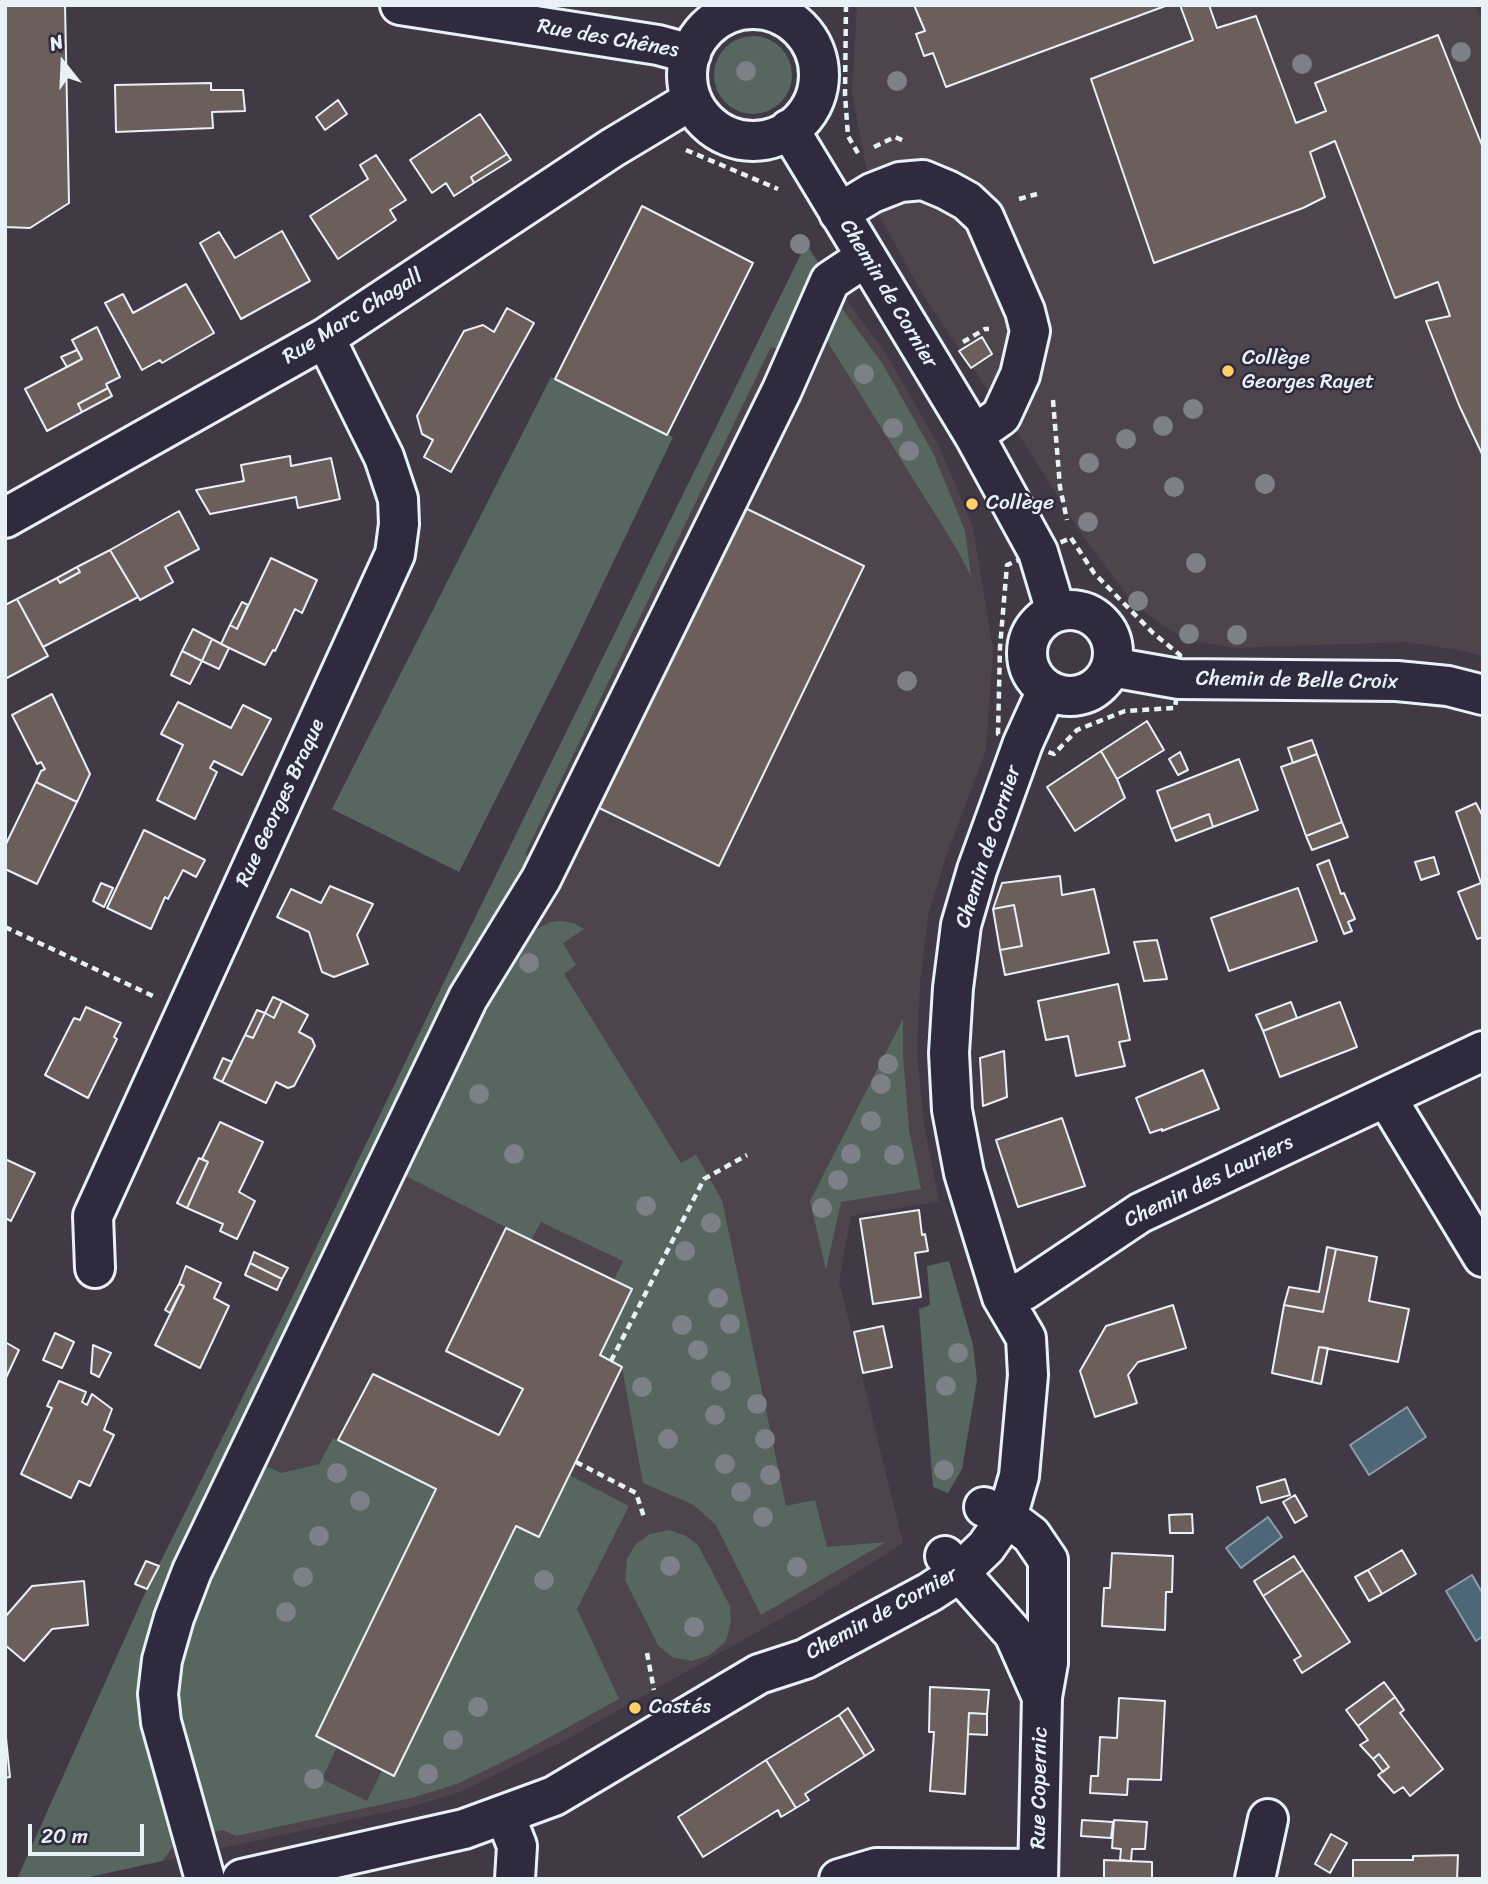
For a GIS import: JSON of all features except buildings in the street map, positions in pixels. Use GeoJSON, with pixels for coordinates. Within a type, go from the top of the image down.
{"type":"FeatureCollection","features":[{"type":"Feature","properties":{"kind":"street","name":"Rue des Chênes"},"geometry":{"type":"LineString","coordinates":[[400,5],[658,45],[691,54]]}},
{"type":"Feature","properties":{"kind":"street"},"geometry":{"type":"LineString","coordinates":[[762,10],[795,13],[815,53],[818,74],[815,96],[801,120],[789,129],[763,139],[734,138],[709,124],[692,100],[687,77],[691,54],[706,28],[732,12],[762,10]]}},
{"type":"Feature","properties":{"kind":"street","name":"Rue Marc Chagall"},"geometry":{"type":"LineString","coordinates":[[5,518],[325,338],[612,148],[692,100]]}},
{"type":"Feature","properties":{"kind":"street","name":"Chemin de Cornier"},"geometry":{"type":"LineString","coordinates":[[789,129],[974,435],[1038,552],[1056,612]]}},
{"type":"Feature","properties":{"kind":"street"},"geometry":{"type":"LineString","coordinates":[[839,213],[872,193],[900,182],[923,180],[967,201],[984,218],[1026,311],[1030,331],[1020,375],[1001,416],[974,435]]}},
{"type":"Feature","properties":{"kind":"street"},"geometry":{"type":"LineString","coordinates":[[205,1879],[161,1722],[158,1694],[162,1660],[192,1571],[468,998],[548,867],[782,390],[830,281],[866,257]]}},
{"type":"Feature","properties":{"kind":"street","name":"Rue Georges Braque"},"geometry":{"type":"LineString","coordinates":[[95,1268],[93,1216],[395,554],[399,524],[398,499],[384,457],[325,338]]}},
{"type":"Feature","properties":{"kind":"street"},"geometry":{"type":"LineString","coordinates":[[1056,612],[1083,612],[1096,618],[1105,628],[1113,653],[1111,667],[1096,688],[1072,696],[1059,695],[1047,690],[1030,668],[1028,641],[1034,629],[1056,612]]}},
{"type":"Feature","properties":{"kind":"street","name":"Chemin de Belle Croix"},"geometry":{"type":"LineString","coordinates":[[1111,667],[1179,679],[1397,681],[1448,686],[1483,695]]}},
{"type":"Feature","properties":{"kind":"street","name":"Chemin de Cornier"},"geometry":{"type":"LineString","coordinates":[[242,1879],[464,1829],[554,1796],[760,1674],[804,1634],[920,1572],[952,1564],[968,1531],[996,1512],[995,1473],[1002,1378],[999,1343],[1002,1297],[964,1173],[952,1110],[949,1053],[953,988],[961,925],[977,870],[1023,743],[1047,690]]}},
{"type":"Feature","properties":{"kind":"street","name":"Chemin des Lauriers"},"geometry":{"type":"LineString","coordinates":[[1002,1297],[1025,1290],[1140,1213],[1483,1051]]}},
{"type":"Feature","properties":{"kind":"street"},"geometry":{"type":"LineString","coordinates":[[1386,1097],[1483,1257]]}},
{"type":"Feature","properties":{"kind":"street","name":"Rue Copernic"},"geometry":{"type":"LineString","coordinates":[[996,1512],[1031,1535],[1048,1560],[1048,1663],[1042,1697],[1038,1874]]}},
{"type":"Feature","properties":{"kind":"street","name":"Rue Copernic"},"geometry":{"type":"LineString","coordinates":[[952,1564],[1002,1619],[1021,1646],[1042,1697]]}},
{"type":"Feature","properties":{"kind":"street"},"geometry":{"type":"LineString","coordinates":[[1002,1619],[1016,1621],[1028,1618],[1047,1602]]}},
{"type":"Feature","properties":{"kind":"street"},"geometry":{"type":"LineString","coordinates":[[505,1815],[517,1846],[515,1879]]}},
{"type":"Feature","properties":{"kind":"street"},"geometry":{"type":"LineString","coordinates":[[1255,1879],[1268,1819]]}},
{"type":"Feature","properties":{"kind":"street"},"geometry":{"type":"LineString","coordinates":[[839,1879],[876,1868],[1038,1874]]}},
{"type":"Feature","properties":{"kind":"path"},"geometry":{"type":"LineString","coordinates":[[5,927],[186,1012]]}},
{"type":"Feature","properties":{"kind":"path"},"geometry":{"type":"LineString","coordinates":[[611,1361],[704,1179],[747,1155]]}},
{"type":"Feature","properties":{"kind":"path"},"geometry":{"type":"LineString","coordinates":[[576,1462],[636,1493],[643,1517]]}},
{"type":"Feature","properties":{"kind":"path"},"geometry":{"type":"LineString","coordinates":[[647,1653],[654,1690]]}},
{"type":"Feature","properties":{"kind":"shaded area","name":"Collège Georges Rayet"},"geometry":{"type":"Polygon","coordinates":[[[857,5],[1476,5],[1483,22],[1483,656],[1405,642],[1233,648],[1184,639],[1134,605],[1084,538],[1025,444],[924,297],[879,215],[865,162],[852,93],[857,5]]]}},
{"type":"Feature","properties":{"kind":"shaded area"},"geometry":{"type":"Polygon","coordinates":[[[806,244],[888,357],[941,450],[973,528],[993,649],[986,750],[946,857],[928,916],[920,983],[917,1051],[924,1125],[939,1201],[851,1216],[839,1281],[903,1543],[812,1601],[569,1738],[460,1792],[414,1806],[80,1879],[17,1879],[147,1589],[806,244]]]}},
{"type":"Feature","properties":{"kind":"green space"},"geometry":{"type":"Polygon","coordinates":[[[753,36],[768,39],[781,47],[789,60],[792,75],[789,90],[781,103],[768,111],[753,114],[738,111],[725,103],[717,90],[714,75],[717,60],[725,47],[738,39],[753,36]]]}},
{"type":"Feature","properties":{"kind":"green space"},"geometry":{"type":"Polygon","coordinates":[[[806,244],[822,269],[781,350],[771,347],[525,854],[535,861],[160,1616],[178,1840],[162,1861],[80,1879],[17,1879],[147,1589],[806,244]]]}},
{"type":"Feature","properties":{"kind":"green space"},"geometry":{"type":"Polygon","coordinates":[[[834,298],[882,363],[933,453],[965,531],[971,576],[824,336],[834,298]]]}},
{"type":"Feature","properties":{"kind":"green space"},"geometry":{"type":"Polygon","coordinates":[[[551,377],[673,437],[575,642],[459,872],[332,809],[551,377]]]}},
{"type":"Feature","properties":{"kind":"green space"},"geometry":{"type":"Polygon","coordinates":[[[550,922],[573,923],[584,929],[563,943],[576,965],[564,974],[681,1163],[696,1155],[722,1200],[786,1506],[815,1500],[827,1547],[886,1542],[761,1615],[716,1525],[694,1505],[643,1483],[622,1367],[600,1355],[632,1289],[614,1280],[623,1261],[541,1222],[531,1240],[404,1175],[482,1006],[523,942],[535,930],[550,922]]]}},
{"type":"Feature","properties":{"kind":"green space"},"geometry":{"type":"Polygon","coordinates":[[[903,1019],[909,1130],[921,1189],[841,1202],[826,1270],[810,1201],[903,1019]]]}},
{"type":"Feature","properties":{"kind":"green space"},"geometry":{"type":"Polygon","coordinates":[[[949,1261],[973,1345],[977,1380],[962,1469],[948,1493],[933,1487],[919,1309],[930,1305],[927,1266],[949,1261]]]}},
{"type":"Feature","properties":{"kind":"green space"},"geometry":{"type":"Polygon","coordinates":[[[333,1438],[436,1489],[316,1736],[337,1747],[322,1779],[367,1801],[382,1770],[394,1776],[516,1526],[539,1537],[569,1475],[629,1506],[577,1609],[619,1699],[519,1754],[457,1784],[411,1798],[236,1836],[223,1830],[210,1833],[173,1694],[188,1622],[260,1463],[281,1473],[319,1464],[333,1438]]]}},
{"type":"Feature","properties":{"kind":"green space"},"geometry":{"type":"Polygon","coordinates":[[[669,1530],[686,1536],[698,1545],[730,1606],[731,1622],[726,1641],[710,1655],[691,1661],[672,1657],[658,1645],[625,1580],[627,1559],[635,1545],[650,1534],[669,1530]]]}},
{"type":"Feature","properties":{"kind":"water"},"geometry":{"type":"Polygon","coordinates":[[[1407,1407],[1426,1437],[1369,1475],[1350,1445],[1407,1407]]]}},
{"type":"Feature","properties":{"kind":"water"},"geometry":{"type":"Polygon","coordinates":[[[1268,1517],[1282,1537],[1241,1568],[1226,1548],[1268,1517]]]}},
{"type":"Feature","properties":{"kind":"water"},"geometry":{"type":"Polygon","coordinates":[[[1472,1575],[1483,1594],[1483,1636],[1476,1641],[1446,1591],[1472,1575]]]}},
{"type":"Feature","properties":{"kind":"place","name":"Collège Georges Rayet"},"geometry":{"type":"Point","coordinates":[1228,371]}},
{"type":"Feature","properties":{"kind":"place","name":"Collège"},"geometry":{"type":"Point","coordinates":[972,504]}},
{"type":"Feature","properties":{"kind":"place","name":"Castés"},"geometry":{"type":"Point","coordinates":[635,1708]}}]}
